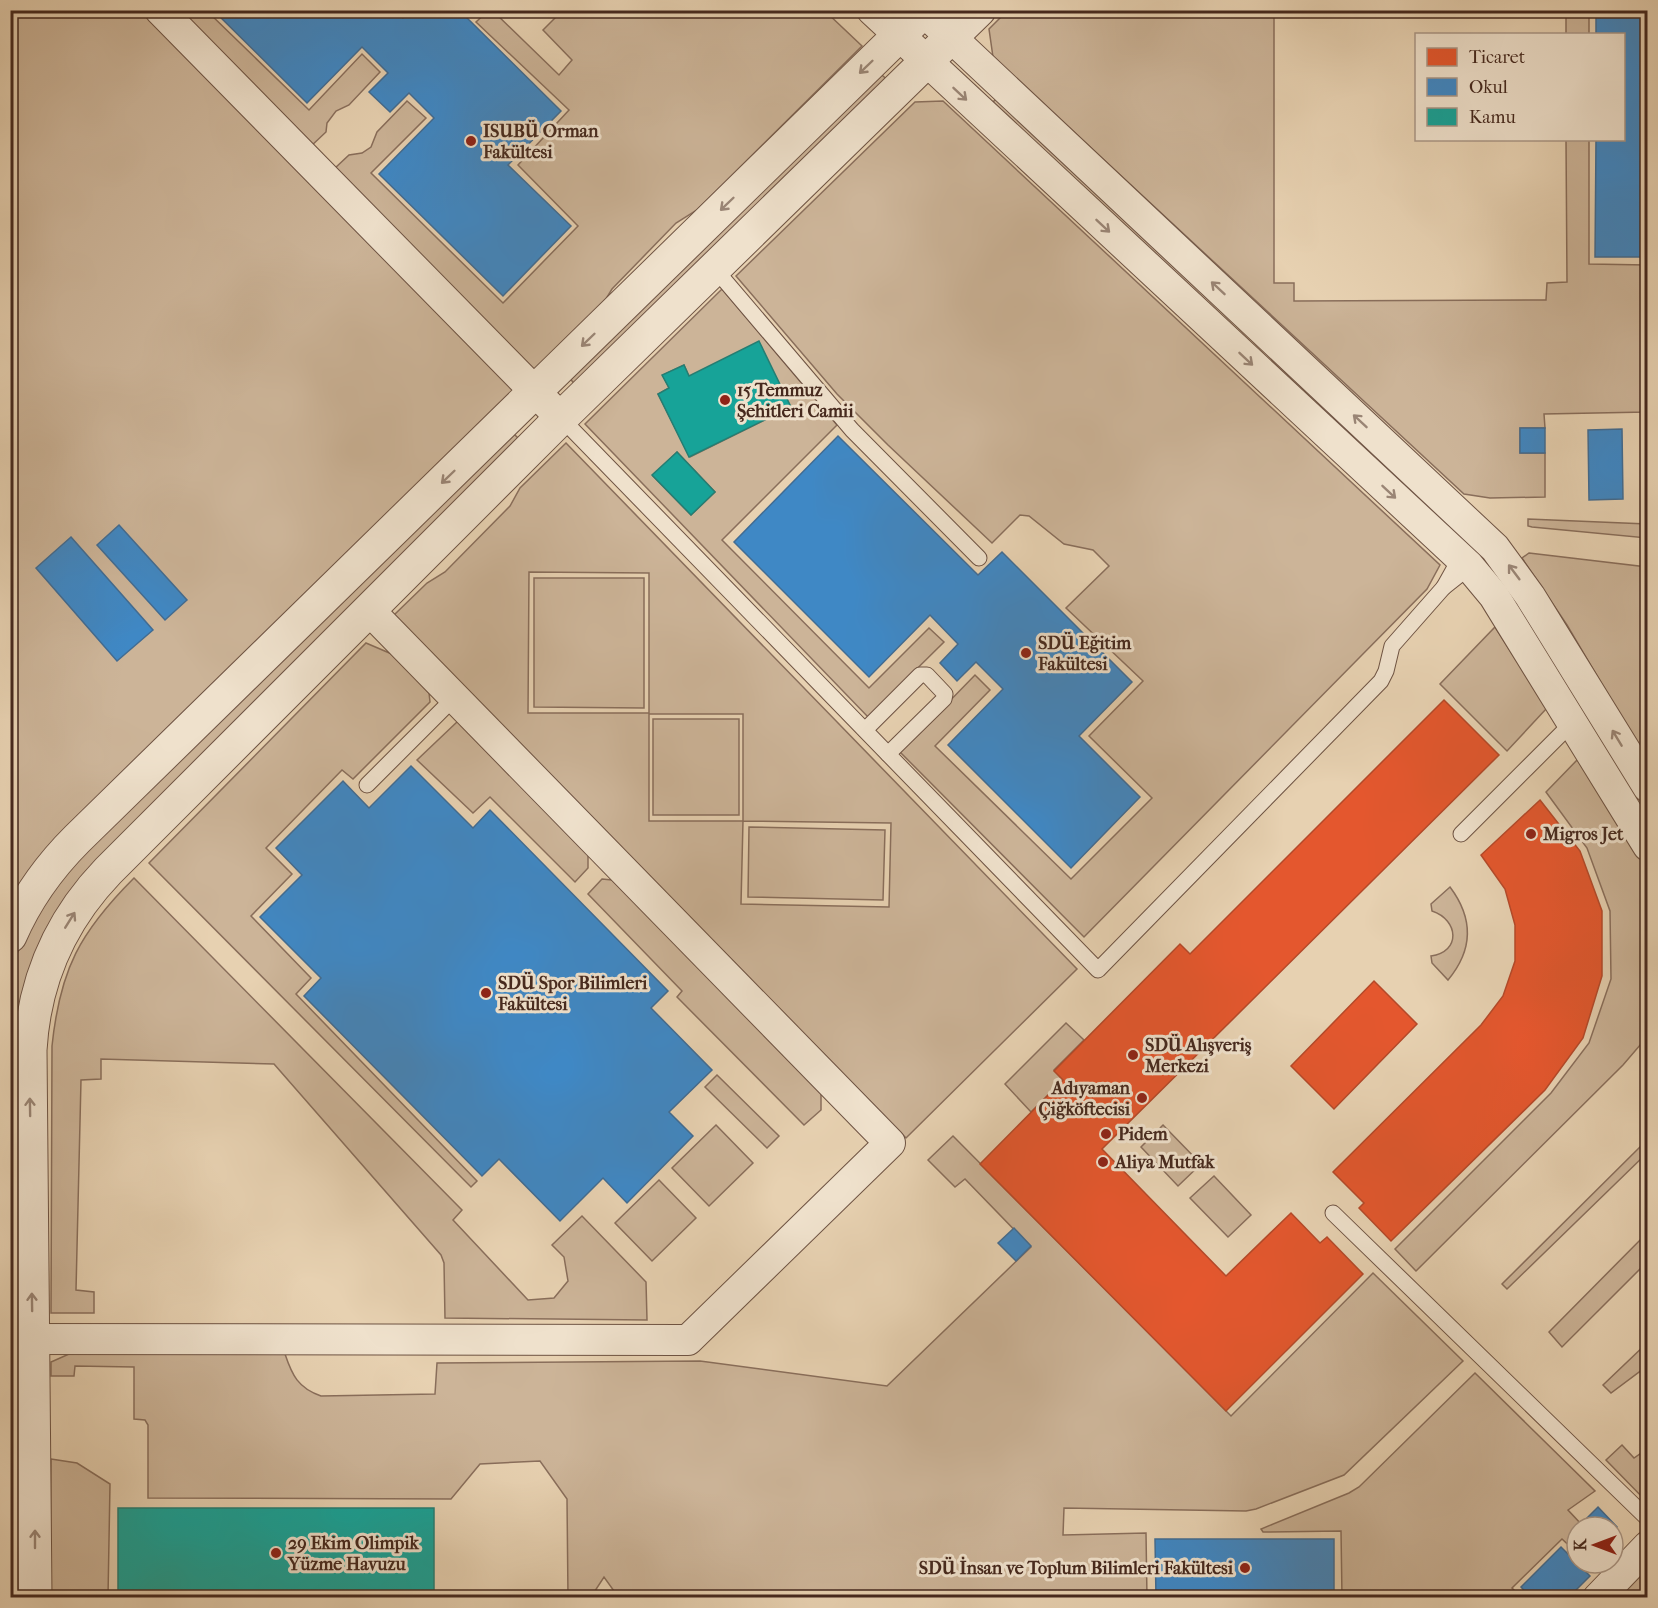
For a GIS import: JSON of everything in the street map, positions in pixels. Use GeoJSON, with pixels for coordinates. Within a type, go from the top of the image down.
{"type":"FeatureCollection","features":[{"type":"Feature","properties":{"kind":"street"},"geometry":{"type":"LineString","coordinates":[[160,10],[561,418]]}},
{"type":"Feature","properties":{"kind":"street"},"geometry":{"type":"LineString","coordinates":[[872,10],[1464,562],[1494,596],[1647,846]]}},
{"type":"Feature","properties":{"kind":"street"},"geometry":{"type":"LineString","coordinates":[[35,1598],[22,1339],[30,1050],[37,997],[55,946],[74,912],[99,880],[561,418],[979,10]]}},
{"type":"Feature","properties":{"kind":"street"},"geometry":{"type":"LineString","coordinates":[[10,936],[37,886],[66,850],[923,11],[1486,539],[1530,596],[1647,788]]}},
{"type":"Feature","properties":{"kind":"street"},"geometry":{"type":"LineString","coordinates":[[22,1339],[688,1340],[890,1143],[369,610]]}},
{"type":"Feature","properties":{"kind":"street"},"geometry":{"type":"LineString","coordinates":[[1598,1598],[1647,1546]]}},
{"type":"Feature","properties":{"kind":"lane"},"geometry":{"type":"LineString","coordinates":[[715,268],[852,430],[979,558]]}},
{"type":"Feature","properties":{"kind":"lane"},"geometry":{"type":"LineString","coordinates":[[561,418],[1098,970],[1381,681],[1392,646],[1486,539]]}},
{"type":"Feature","properties":{"kind":"lane"},"geometry":{"type":"LineString","coordinates":[[1464,562],[1486,539]]}},
{"type":"Feature","properties":{"kind":"lane"},"geometry":{"type":"LineString","coordinates":[[865,730],[920,675],[927,675],[945,694],[944,699],[888,754]]}},
{"type":"Feature","properties":{"kind":"lane"},"geometry":{"type":"LineString","coordinates":[[367,785],[454,698]]}},
{"type":"Feature","properties":{"kind":"lane"},"geometry":{"type":"LineString","coordinates":[[1461,834],[1572,723]]}},
{"type":"Feature","properties":{"kind":"lane"},"geometry":{"type":"LineString","coordinates":[[1333,1213],[1647,1519]]}},
{"type":"Feature","properties":{"kind":"shaded area"},"geometry":{"type":"Polygon","coordinates":[[[11,11],[144,11],[517,391],[11,907],[11,11]]]}},
{"type":"Feature","properties":{"kind":"shaded area"},"geometry":{"type":"Polygon","coordinates":[[[173,11],[207,11],[309,110],[362,54],[380,72],[349,105],[336,111],[327,123],[326,132],[309,148],[173,11]]]}},
{"type":"Feature","properties":{"kind":"shaded area"},"geometry":{"type":"Polygon","coordinates":[[[488,11],[493,11],[559,75],[572,60],[543,30],[562,11],[825,11],[862,46],[697,210],[676,223],[612,289],[601,307],[535,373],[334,169],[349,155],[362,153],[371,147],[377,132],[407,101],[426,118],[371,173],[503,303],[578,226],[518,165],[569,110],[476,22],[488,11]]]}},
{"type":"Feature","properties":{"kind":"shaded area"},"geometry":{"type":"Polygon","coordinates":[[[1007,11],[1274,11],[1274,283],[1294,283],[1294,301],[1546,300],[1547,283],[1567,282],[1566,141],[1589,141],[1589,264],[1647,265],[1647,412],[1544,414],[1545,428],[1520,428],[1520,453],[1545,453],[1545,497],[1490,498],[1464,494],[993,57],[989,29],[1007,11]]]}},
{"type":"Feature","properties":{"kind":"shaded area"},"geometry":{"type":"Polygon","coordinates":[[[1566,11],[1589,11],[1589,33],[1566,33],[1566,11]]]}},
{"type":"Feature","properties":{"kind":"shaded area"},"geometry":{"type":"Polygon","coordinates":[[[876,70],[890,82],[576,386],[568,376],[876,70]]]}},
{"type":"Feature","properties":{"kind":"shaded area"},"geometry":{"type":"Polygon","coordinates":[[[997,98],[1420,494],[1414,499],[991,104],[997,98]]]}},
{"type":"Feature","properties":{"kind":"shaded area"},"geometry":{"type":"Polygon","coordinates":[[[943,101],[1440,565],[1427,589],[1084,937],[900,752],[975,675],[990,690],[935,746],[1071,879],[1152,798],[1089,736],[1143,681],[1066,608],[1109,566],[1093,550],[1064,544],[1029,516],[1020,515],[992,543],[837,394],[736,276],[915,102],[943,101]]]}},
{"type":"Feature","properties":{"kind":"shaded area"},"geometry":{"type":"Polygon","coordinates":[[[722,289],[837,425],[722,540],[869,688],[929,628],[944,642],[868,717],[585,424],[722,289]],[[684,365],[663,375],[669,388],[658,394],[690,457],[791,407],[689,376],[684,365]],[[677,452],[653,476],[691,515],[715,492],[677,452]]]}},
{"type":"Feature","properties":{"kind":"shaded area"},"geometry":{"type":"Polygon","coordinates":[[[514,434],[523,443],[60,911],[18,1316],[11,1316],[10,972],[22,941],[68,866],[514,434]]]}},
{"type":"Feature","properties":{"kind":"shaded area"},"geometry":{"type":"Polygon","coordinates":[[[566,443],[1077,969],[906,1138],[394,615],[427,583],[445,572],[510,506],[520,488],[566,443]],[[529,572],[528,713],[649,713],[649,573],[529,572]],[[649,714],[649,821],[743,821],[743,714],[649,714]],[[743,821],[741,904],[889,907],[891,823],[743,821]]]}},
{"type":"Feature","properties":{"kind":"shaded area"},"geometry":{"type":"Polygon","coordinates":[[[1528,519],[1647,524],[1647,538],[1532,527],[1528,526],[1528,519]]]}},
{"type":"Feature","properties":{"kind":"shaded area"},"geometry":{"type":"Polygon","coordinates":[[[1529,553],[1647,567],[1647,761],[1567,625],[1522,558],[1529,553]]]}},
{"type":"Feature","properties":{"kind":"shaded area"},"geometry":{"type":"Polygon","coordinates":[[[534,578],[644,578],[644,708],[534,707],[534,578]]]}},
{"type":"Feature","properties":{"kind":"shaded area"},"geometry":{"type":"Polygon","coordinates":[[[1495,627],[1547,708],[1507,751],[1440,684],[1495,627]]]}},
{"type":"Feature","properties":{"kind":"shaded area"},"geometry":{"type":"Polygon","coordinates":[[[366,643],[394,655],[429,693],[430,702],[353,779],[342,770],[266,848],[292,874],[251,916],[311,978],[296,994],[477,1181],[471,1187],[149,863],[366,643]]]}},
{"type":"Feature","properties":{"kind":"shaded area"},"geometry":{"type":"Polygon","coordinates":[[[653,719],[739,719],[739,815],[653,815],[653,719]]]}},
{"type":"Feature","properties":{"kind":"shaded area"},"geometry":{"type":"Polygon","coordinates":[[[458,721],[588,855],[588,868],[575,882],[490,797],[473,813],[417,760],[458,721]]]}},
{"type":"Feature","properties":{"kind":"shaded area"},"geometry":{"type":"Polygon","coordinates":[[[1579,758],[1647,868],[1647,1037],[1623,1065],[1416,1271],[1395,1249],[1551,1093],[1589,1043],[1611,979],[1610,911],[1587,848],[1546,792],[1579,758]]]}},
{"type":"Feature","properties":{"kind":"shaded area"},"geometry":{"type":"Polygon","coordinates":[[[749,827],[885,830],[883,900],[748,897],[749,827]]]}},
{"type":"Feature","properties":{"kind":"shaded area"},"geometry":{"type":"Polygon","coordinates":[[[134,878],[462,1210],[453,1220],[528,1300],[554,1298],[568,1281],[564,1257],[552,1245],[582,1216],[646,1282],[647,1320],[445,1318],[444,1263],[441,1255],[274,1064],[101,1059],[101,1079],[81,1080],[76,1290],[94,1292],[94,1313],[51,1313],[52,1046],[56,1019],[67,973],[76,953],[100,916],[134,878]]]}},
{"type":"Feature","properties":{"kind":"shaded area"},"geometry":{"type":"Polygon","coordinates":[[[602,879],[612,880],[821,1090],[821,1110],[804,1125],[677,997],[682,991],[588,894],[602,879]]]}},
{"type":"Feature","properties":{"kind":"shaded area"},"geometry":{"type":"Polygon","coordinates":[[[1450,887],[1463,911],[1467,923],[1467,934],[1462,957],[1448,980],[1432,963],[1431,956],[1448,949],[1453,935],[1447,921],[1432,911],[1431,904],[1450,887]]]}},
{"type":"Feature","properties":{"kind":"shaded area"},"geometry":{"type":"Polygon","coordinates":[[[1066,1023],[1084,1040],[1054,1070],[1063,1080],[1031,1112],[1005,1084],[1066,1023]]]}},
{"type":"Feature","properties":{"kind":"shaded area"},"geometry":{"type":"Polygon","coordinates":[[[717,1075],[779,1136],[767,1148],[705,1087],[717,1075]]]}},
{"type":"Feature","properties":{"kind":"shaded area"},"geometry":{"type":"Polygon","coordinates":[[[716,1125],[753,1163],[709,1206],[672,1168],[716,1125]]]}},
{"type":"Feature","properties":{"kind":"shaded area"},"geometry":{"type":"Polygon","coordinates":[[[1163,1125],[1201,1164],[1178,1186],[1141,1147],[1163,1125]]]}},
{"type":"Feature","properties":{"kind":"shaded area"},"geometry":{"type":"Polygon","coordinates":[[[953,1136],[1231,1416],[1373,1273],[1463,1361],[1344,1475],[1256,1509],[1246,1511],[1064,1508],[1063,1535],[1146,1533],[1147,1598],[619,1598],[604,1577],[591,1597],[568,1597],[567,1499],[540,1461],[480,1464],[451,1499],[148,1498],[148,1425],[145,1420],[134,1419],[134,1367],[75,1366],[74,1376],[51,1376],[51,1362],[69,1354],[285,1354],[290,1368],[301,1385],[321,1396],[435,1394],[437,1363],[700,1361],[887,1386],[1031,1247],[965,1179],[955,1187],[928,1160],[953,1136]]]}},
{"type":"Feature","properties":{"kind":"shaded area"},"geometry":{"type":"Polygon","coordinates":[[[1647,1140],[1647,1153],[1507,1289],[1502,1284],[1647,1140]]]}},
{"type":"Feature","properties":{"kind":"shaded area"},"geometry":{"type":"Polygon","coordinates":[[[1214,1176],[1251,1215],[1228,1237],[1190,1198],[1214,1176]]]}},
{"type":"Feature","properties":{"kind":"shaded area"},"geometry":{"type":"Polygon","coordinates":[[[659,1180],[696,1218],[652,1261],[615,1223],[659,1180]]]}},
{"type":"Feature","properties":{"kind":"shaded area"},"geometry":{"type":"Polygon","coordinates":[[[1647,1233],[1647,1262],[1562,1347],[1549,1332],[1647,1233]]]}},
{"type":"Feature","properties":{"kind":"shaded area"},"geometry":{"type":"Polygon","coordinates":[[[1647,1343],[1647,1366],[1611,1393],[1603,1385],[1647,1343]]]}},
{"type":"Feature","properties":{"kind":"shaded area"},"geometry":{"type":"Polygon","coordinates":[[[20,1364],[22,1598],[10,1597],[10,1365],[20,1364]]]}},
{"type":"Feature","properties":{"kind":"shaded area"},"geometry":{"type":"Polygon","coordinates":[[[1475,1373],[1595,1491],[1568,1510],[1573,1515],[1565,1515],[1565,1542],[1562,1539],[1512,1588],[1521,1597],[1342,1597],[1341,1531],[1263,1532],[1261,1529],[1359,1487],[1475,1373]]]}},
{"type":"Feature","properties":{"kind":"shaded area"},"geometry":{"type":"Polygon","coordinates":[[[1622,1445],[1634,1458],[1647,1449],[1647,1502],[1606,1460],[1622,1445]]]}},
{"type":"Feature","properties":{"kind":"shaded area"},"geometry":{"type":"Polygon","coordinates":[[[51,1459],[77,1463],[110,1484],[108,1597],[50,1598],[51,1459]]]}},
{"type":"Feature","properties":{"kind":"shaded area"},"geometry":{"type":"Polygon","coordinates":[[[1647,1565],[1647,1597],[1615,1597],[1647,1565]]]}},
{"type":"Feature","properties":{"kind":"building: Ticaret","name":"SDÜ Alışveriş Merkezi"},"geometry":{"type":"Polygon","coordinates":[[[1444,700],[1499,755],[1102,1149],[1226,1276],[1291,1213],[1320,1243],[1327,1237],[1363,1274],[1226,1411],[980,1164],[1063,1080],[1054,1071],[1180,944],[1190,954],[1444,700]]]}},
{"type":"Feature","properties":{"kind":"building: Ticaret"},"geometry":{"type":"Polygon","coordinates":[[[1540,800],[1580,851],[1602,911],[1602,976],[1583,1038],[1545,1090],[1391,1241],[1359,1208],[1364,1203],[1333,1172],[1481,1025],[1503,996],[1515,961],[1515,925],[1505,889],[1481,855],[1540,800]]]}},
{"type":"Feature","properties":{"kind":"building: Ticaret","name":"SDÜ Alışveriş Merkezi"},"geometry":{"type":"Polygon","coordinates":[[[1374,981],[1417,1024],[1334,1109],[1291,1066],[1374,981]]]}},
{"type":"Feature","properties":{"kind":"building: Okul","name":"ISUBÜ Orman Fakültesi"},"geometry":{"type":"Polygon","coordinates":[[[213,10],[396,10],[403,18],[410,10],[459,10],[561,111],[508,165],[571,226],[503,296],[379,174],[434,118],[409,93],[390,112],[369,92],[388,73],[362,47],[307,103],[213,10]]]}},
{"type":"Feature","properties":{"kind":"building: Okul"},"geometry":{"type":"Polygon","coordinates":[[[1596,10],[1648,10],[1648,257],[1595,257],[1596,141],[1625,141],[1625,33],[1596,33],[1596,10]]]}},
{"type":"Feature","properties":{"kind":"building: Okul"},"geometry":{"type":"Polygon","coordinates":[[[1520,428],[1545,428],[1545,453],[1520,453],[1520,428]]]}},
{"type":"Feature","properties":{"kind":"building: Okul"},"geometry":{"type":"Polygon","coordinates":[[[1622,429],[1623,499],[1589,500],[1588,430],[1622,429]]]}},
{"type":"Feature","properties":{"kind":"building: Okul","name":"SDÜ Eğitim Fakültesi"},"geometry":{"type":"Polygon","coordinates":[[[838,436],[978,575],[1002,552],[1132,682],[1079,736],[1140,797],[1071,868],[948,745],[1003,689],[976,662],[957,681],[940,663],[958,644],[930,615],[869,677],[734,542],[838,436]]]}},
{"type":"Feature","properties":{"kind":"building: Okul"},"geometry":{"type":"Polygon","coordinates":[[[119,525],[187,600],[165,620],[97,545],[119,525]]]}},
{"type":"Feature","properties":{"kind":"building: Okul"},"geometry":{"type":"Polygon","coordinates":[[[71,537],[153,630],[117,661],[36,568],[71,537]]]}},
{"type":"Feature","properties":{"kind":"building: Okul","name":"SDÜ Spor Bilimleri Fakültesi"},"geometry":{"type":"Polygon","coordinates":[[[411,766],[473,828],[490,810],[668,991],[651,1008],[712,1070],[669,1112],[693,1136],[627,1203],[603,1178],[560,1221],[499,1159],[482,1176],[304,996],[321,978],[260,917],[302,875],[276,848],[343,781],[369,808],[411,766]]]}},
{"type":"Feature","properties":{"kind":"building: Okul"},"geometry":{"type":"Polygon","coordinates":[[[1014,1228],[1031,1246],[1016,1261],[998,1243],[1014,1228]]]}},
{"type":"Feature","properties":{"kind":"building: Okul"},"geometry":{"type":"Polygon","coordinates":[[[1598,1507],[1606,1515],[1590,1515],[1598,1507]]]}},
{"type":"Feature","properties":{"kind":"building: Okul","name":"SDÜ İnsan ve Toplum Bilimleri Fakültesi"},"geometry":{"type":"Polygon","coordinates":[[[1155,1539],[1334,1539],[1334,1598],[1156,1598],[1155,1539]]]}},
{"type":"Feature","properties":{"kind":"building: Okul"},"geometry":{"type":"Polygon","coordinates":[[[1561,1547],[1565,1551],[1565,1575],[1590,1576],[1568,1598],[1531,1598],[1521,1587],[1561,1547]]]}},
{"type":"Feature","properties":{"kind":"building: Kamu","name":"15 Temmuz Şehitleri Camii"},"geometry":{"type":"Polygon","coordinates":[[[759,341],[791,407],[689,457],[658,394],[669,388],[662,375],[684,365],[689,376],[759,341]]]}},
{"type":"Feature","properties":{"kind":"building: Kamu"},"geometry":{"type":"Polygon","coordinates":[[[677,452],[715,492],[691,515],[652,475],[677,452]]]}},
{"type":"Feature","properties":{"kind":"building: Kamu","name":"29 Ekim Olimpik Yüzme Havuzu"},"geometry":{"type":"Polygon","coordinates":[[[118,1508],[434,1508],[434,1598],[118,1598],[118,1508]]]}},
{"type":"Feature","properties":{"kind":"place","name":"ISUBÜ Orman Fakültesi"},"geometry":{"type":"Point","coordinates":[471,141]}},
{"type":"Feature","properties":{"kind":"place","name":"15 Temmuz Şehitleri Camii"},"geometry":{"type":"Point","coordinates":[725,400]}},
{"type":"Feature","properties":{"kind":"place","name":"SDÜ Eğitim Fakültesi"},"geometry":{"type":"Point","coordinates":[1026,653]}},
{"type":"Feature","properties":{"kind":"place","name":"Migros Jet"},"geometry":{"type":"Point","coordinates":[1531,834]}},
{"type":"Feature","properties":{"kind":"place","name":"SDÜ Spor Bilimleri Fakültesi"},"geometry":{"type":"Point","coordinates":[486,993]}},
{"type":"Feature","properties":{"kind":"place","name":"SDÜ Alışveriş Merkezi"},"geometry":{"type":"Point","coordinates":[1133,1055]}},
{"type":"Feature","properties":{"kind":"place","name":"Adıyaman Çiğköftecisi"},"geometry":{"type":"Point","coordinates":[1142,1098]}},
{"type":"Feature","properties":{"kind":"place","name":"Pidem"},"geometry":{"type":"Point","coordinates":[1106,1134]}},
{"type":"Feature","properties":{"kind":"place","name":"Aliya Mutfak"},"geometry":{"type":"Point","coordinates":[1103,1162]}},
{"type":"Feature","properties":{"kind":"place","name":"29 Ekim Olimpik Yüzme Havuzu"},"geometry":{"type":"Point","coordinates":[276,1553]}},
{"type":"Feature","properties":{"kind":"place","name":"SDÜ İnsan ve Toplum Bilimleri Fakültesi"},"geometry":{"type":"Point","coordinates":[1245,1568]}}]}
